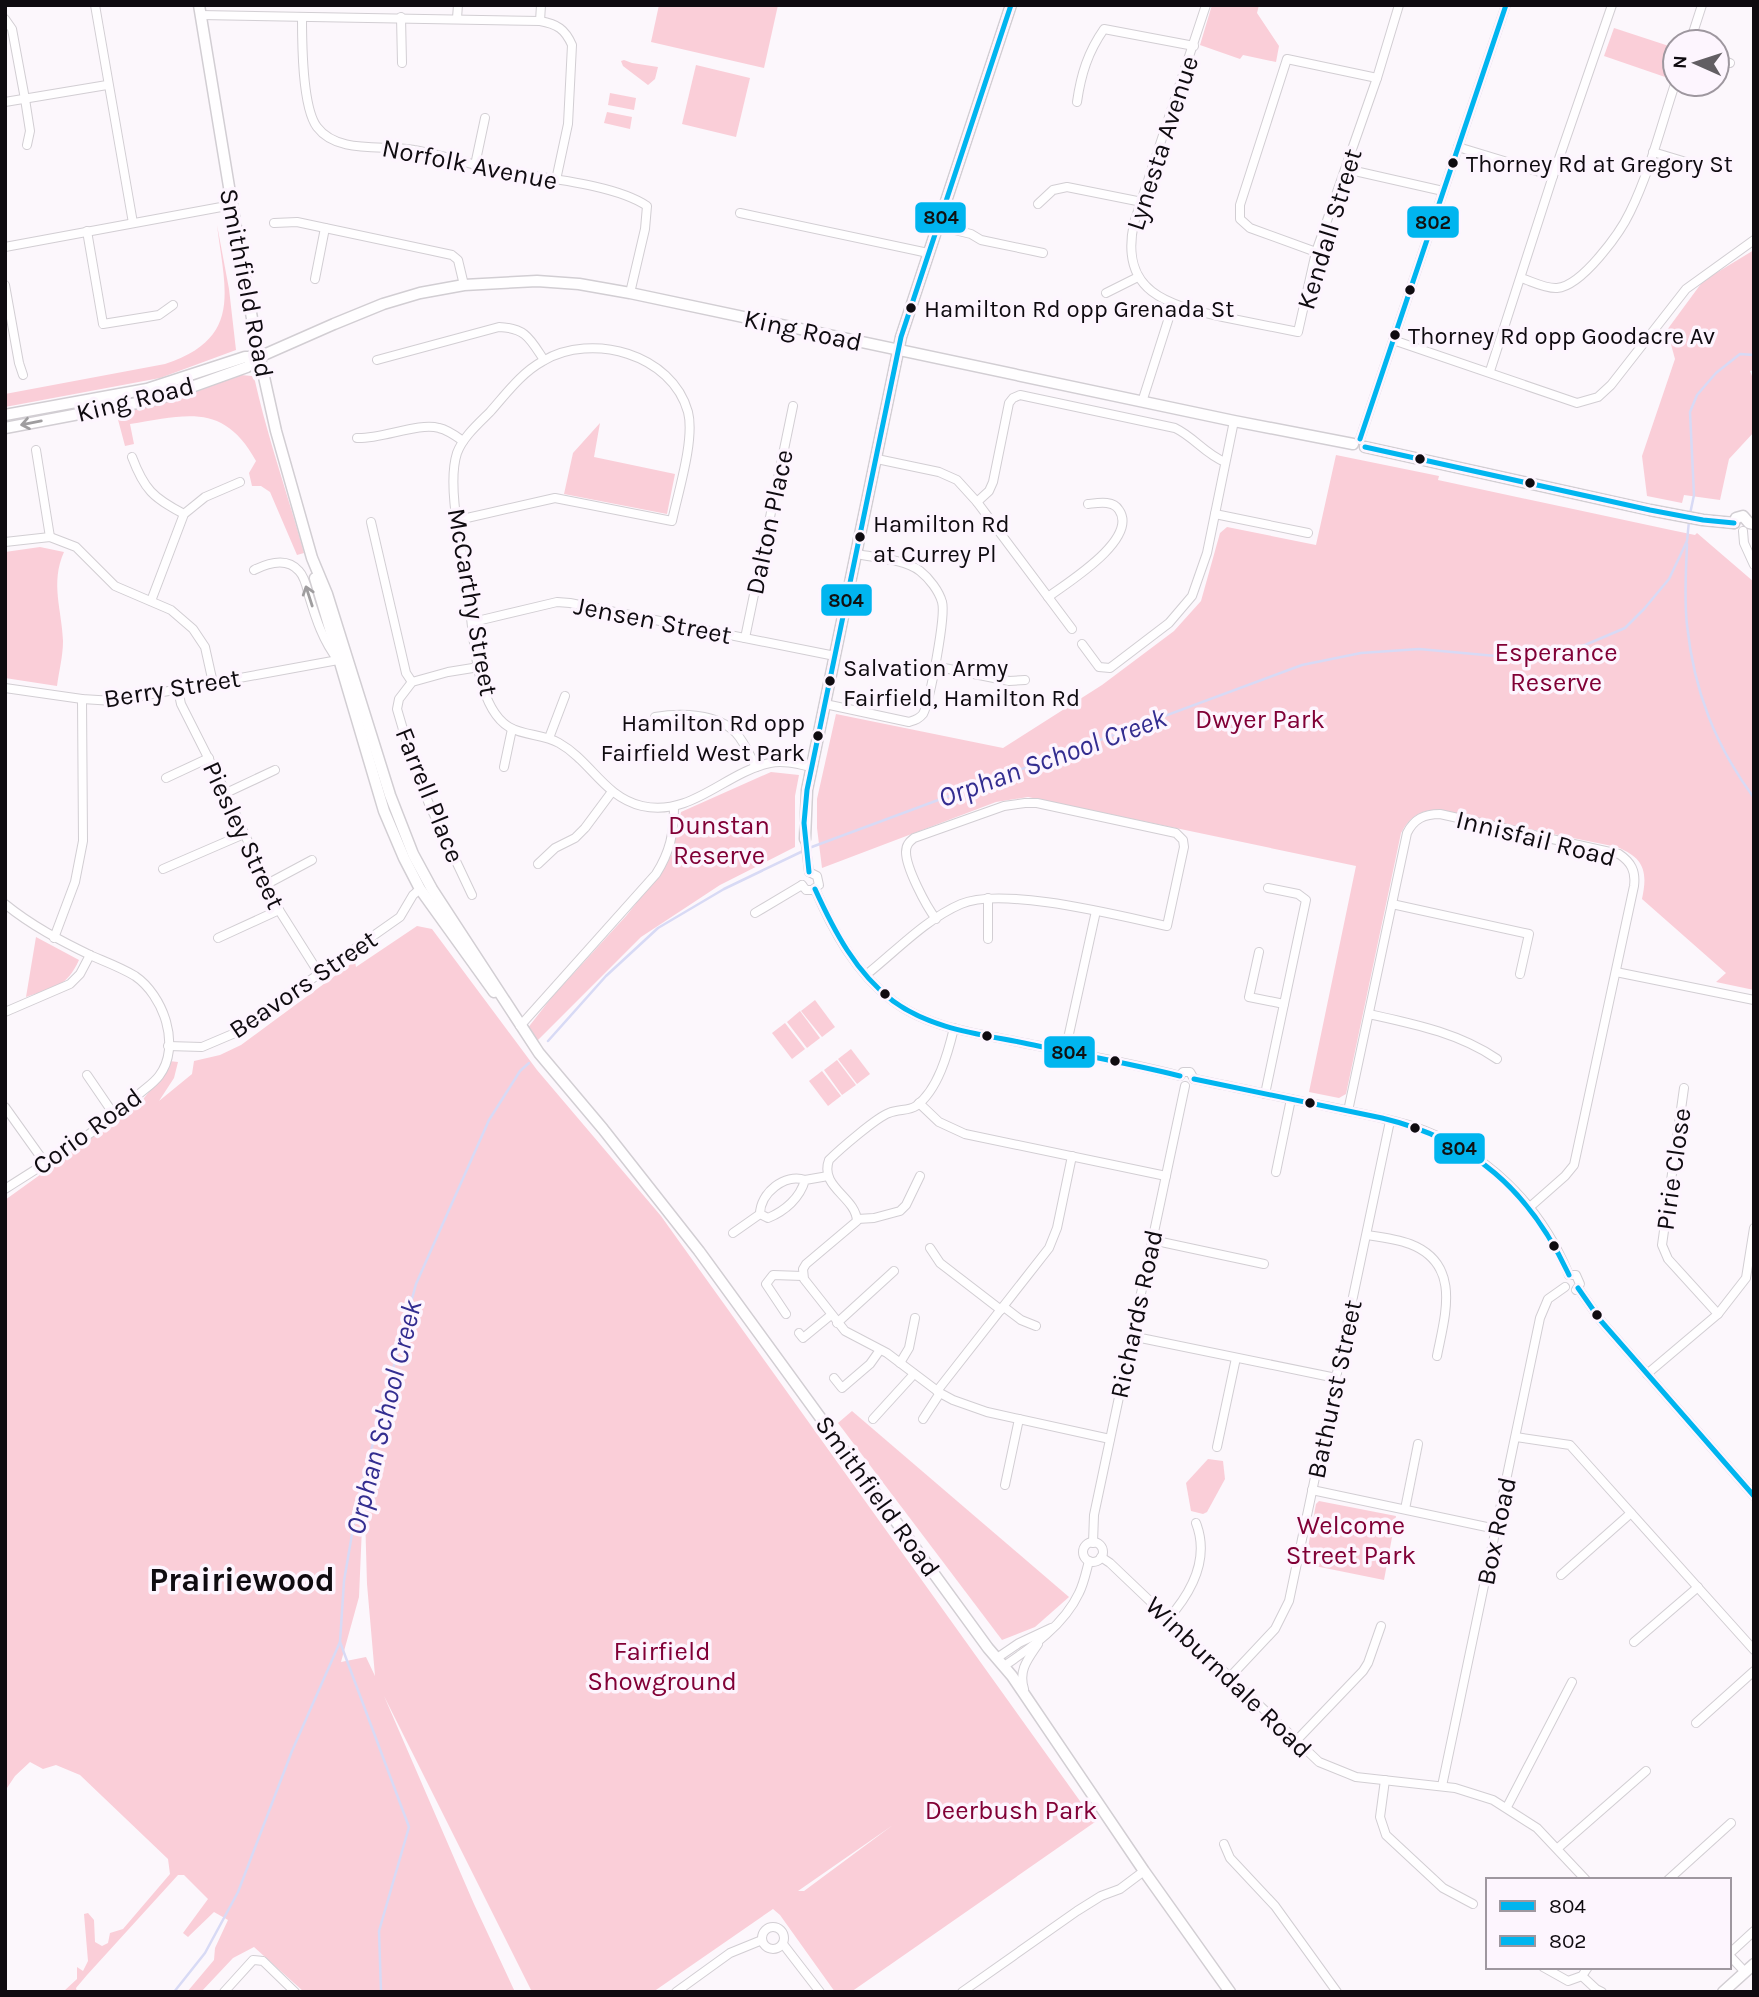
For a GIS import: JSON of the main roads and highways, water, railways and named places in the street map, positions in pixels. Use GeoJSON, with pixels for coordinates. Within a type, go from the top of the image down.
{"type":"FeatureCollection","features":[{"type":"Feature","properties":{"kind":"main road"},"geometry":{"type":"LineString","coordinates":[[805,839],[805,812],[811,766],[898,350],[1011,5]]}},
{"type":"Feature","properties":{"kind":"main road","name":"Smithfield Road"},"geometry":{"type":"LineString","coordinates":[[200,10],[259,357],[276,432],[312,558],[325,588],[390,795],[424,876],[510,1012],[550,1069],[603,1129],[699,1251],[1026,1696],[1144,1871],[1230,1992]]}},
{"type":"Feature","properties":{"kind":"main road","name":"King Road"},"geometry":{"type":"LineString","coordinates":[[5,428],[158,399],[247,367],[259,357],[383,304],[420,293],[464,285],[537,281],[579,284],[630,293],[1234,421],[1359,443],[1681,516],[1734,523],[1736,518],[1746,517],[1749,526]]}},
{"type":"Feature","properties":{"kind":"main road","name":"King Road"},"geometry":{"type":"LineString","coordinates":[[5,415],[147,388],[245,357],[259,357]]}},
{"type":"Feature","properties":{"kind":"main road","name":"Smithfield Road"},"geometry":{"type":"LineString","coordinates":[[312,558],[307,573],[338,660],[384,811],[404,858],[420,889],[482,979],[510,1012]]}},
{"type":"Feature","properties":{"kind":"main road"},"geometry":{"type":"LineString","coordinates":[[325,588],[328,610],[341,652],[338,660],[345,666],[359,706],[368,722]]}},
{"type":"Feature","properties":{"kind":"main road"},"geometry":{"type":"LineString","coordinates":[[390,795],[393,821],[422,881],[420,889],[426,891],[450,924],[467,941]]}},
{"type":"Feature","properties":{"kind":"main road"},"geometry":{"type":"LineString","coordinates":[[1723,1992],[1749,1968]]}},
{"type":"Feature","properties":{"kind":"waterway","name":"Orphan School Creek"},"geometry":{"type":"LineString","coordinates":[[1690,514],[1694,495],[1690,412],[1697,395],[1716,373],[1740,354],[1754,355]]}},
{"type":"Feature","properties":{"kind":"waterway","name":"Orphan School Creek"},"geometry":{"type":"LineString","coordinates":[[809,848],[1302,665],[1361,653],[1419,649],[1530,659],[1585,645],[1625,628],[1644,609],[1669,579],[1687,541],[1689,521]]}},
{"type":"Feature","properties":{"kind":"waterway"},"geometry":{"type":"LineString","coordinates":[[1687,544],[1686,615],[1690,649],[1701,695],[1728,758],[1754,798]]}},
{"type":"Feature","properties":{"kind":"waterway","name":"Orphan School Creek"},"geometry":{"type":"LineString","coordinates":[[548,1041],[606,976],[658,928],[724,889],[803,851]]}},
{"type":"Feature","properties":{"kind":"waterway","name":"Orphan School Creek"},"geometry":{"type":"LineString","coordinates":[[381,1992],[379,1931],[409,1827],[340,1642],[344,1581],[358,1499],[416,1284],[489,1120],[520,1071],[529,1063]]}},
{"type":"Feature","properties":{"kind":"waterway"},"geometry":{"type":"LineString","coordinates":[[174,1992],[205,1953],[238,1892],[292,1751],[340,1642]]}},
{"type":"Feature","properties":{"kind":"place","name":"Thorney Rd at Gregory St"},"geometry":{"type":"Point","coordinates":[1453,163]}},
{"type":"Feature","properties":{"kind":"place","name":"Hamilton Rd opp Grenada St"},"geometry":{"type":"Point","coordinates":[911,308]}},
{"type":"Feature","properties":{"kind":"place","name":"Thorney Rd opp Goodacre Av"},"geometry":{"type":"Point","coordinates":[1395,335]}},
{"type":"Feature","properties":{"kind":"place","name":"Hamilton Rd at Currey Pl"},"geometry":{"type":"Point","coordinates":[860,537]}},
{"type":"Feature","properties":{"kind":"place","name":"Salvation Army Fairfield, Hamilton Rd"},"geometry":{"type":"Point","coordinates":[830,681]}},
{"type":"Feature","properties":{"kind":"place","name":"Hamilton Rd opp Fairfield West Park"},"geometry":{"type":"Point","coordinates":[818,736]}},
{"type":"Feature","properties":{"kind":"district","name":"Prairiewood"},"geometry":{"type":"Point","coordinates":[242,1579]}},
{"type":"Feature","properties":{"kind":"park label","name":"Esperance Reserve"},"geometry":{"type":"Point","coordinates":[1556,667]}},
{"type":"Feature","properties":{"kind":"park label","name":"Dwyer Park"},"geometry":{"type":"Point","coordinates":[1260,719]}},
{"type":"Feature","properties":{"kind":"park label","name":"Dunstan Reserve"},"geometry":{"type":"Point","coordinates":[719,840]}},
{"type":"Feature","properties":{"kind":"park label","name":"Welcome Street Park"},"geometry":{"type":"Point","coordinates":[1351,1540]}},
{"type":"Feature","properties":{"kind":"park label","name":"Fairfield Showground"},"geometry":{"type":"Point","coordinates":[662,1666]}},
{"type":"Feature","properties":{"kind":"park label","name":"Deerbush Park"},"geometry":{"type":"Point","coordinates":[1011,1810]}}]}
